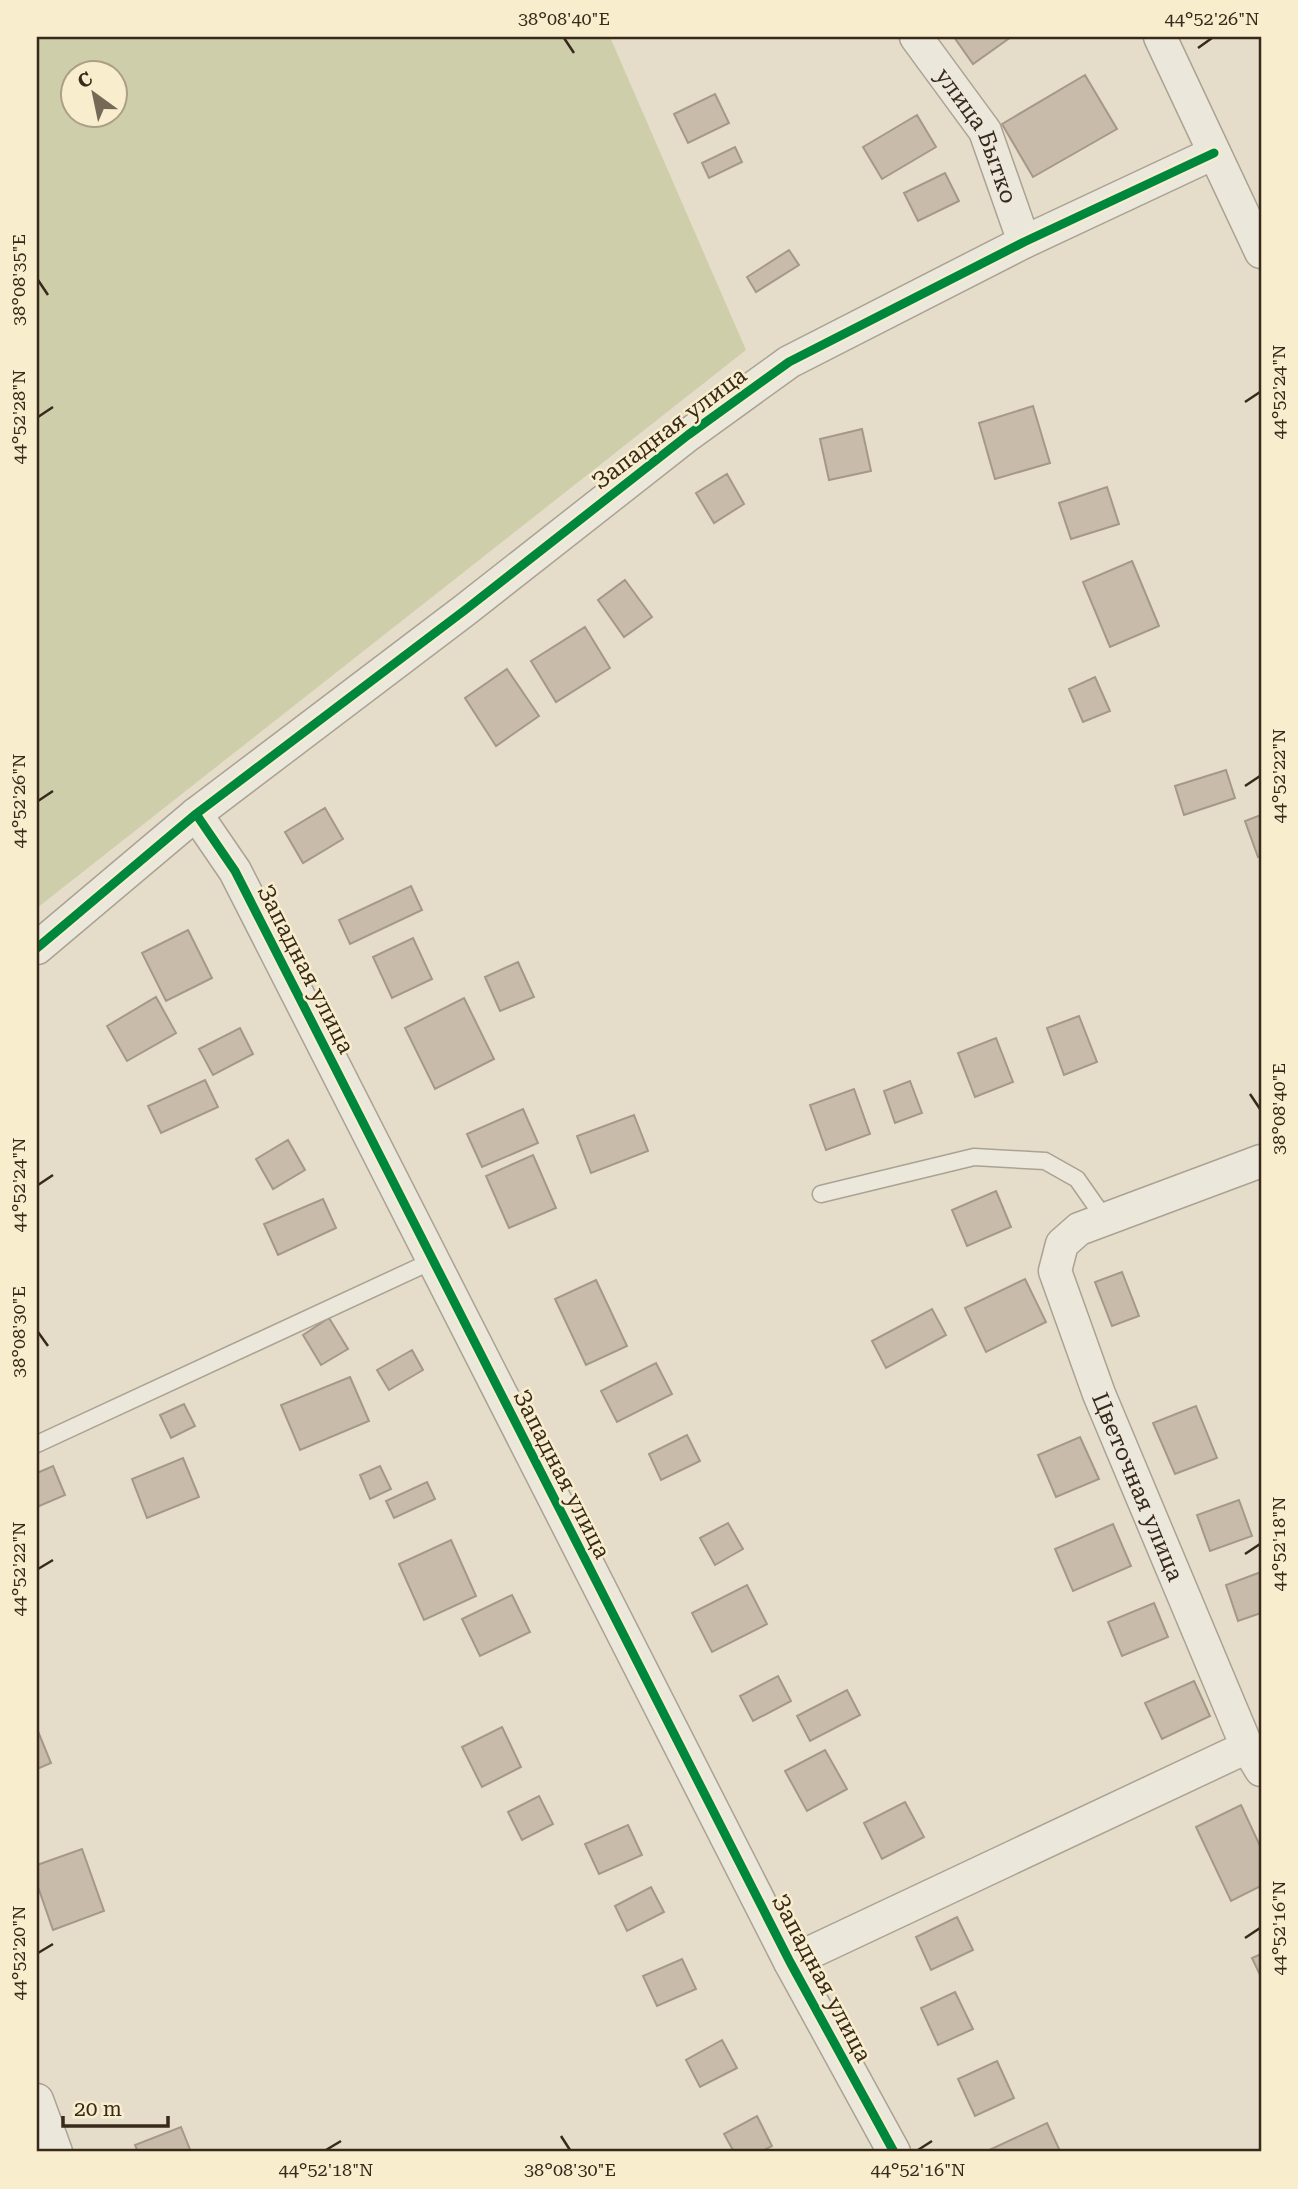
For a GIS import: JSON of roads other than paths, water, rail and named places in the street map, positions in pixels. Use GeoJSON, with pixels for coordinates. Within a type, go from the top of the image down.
{"type":"FeatureCollection","features":[{"type":"Feature","properties":{"kind":"street","name":"улица Бытко"},"geometry":{"type":"LineString","coordinates":[[916,37],[985,131],[1024,242]]}},
{"type":"Feature","properties":{"kind":"street"},"geometry":{"type":"LineString","coordinates":[[1160,37],[1261,252]]}},
{"type":"Feature","properties":{"kind":"street","name":"Западная улица"},"geometry":{"type":"LineString","coordinates":[[37,948],[196,814],[465,610],[688,435],[789,362],[1024,242],[1214,153]]}},
{"type":"Feature","properties":{"kind":"street","name":"Западная улица"},"geometry":{"type":"LineString","coordinates":[[196,814],[235,871],[790,1962],[894,2152]]}},
{"type":"Feature","properties":{"kind":"street","name":"Цветочная улица"},"geometry":{"type":"LineString","coordinates":[[1254,1758],[1099,1394],[1055,1271],[1062,1244],[1080,1229],[1261,1161]]}},
{"type":"Feature","properties":{"kind":"street"},"geometry":{"type":"LineString","coordinates":[[790,1962],[1254,1758]]}},
{"type":"Feature","properties":{"kind":"street"},"geometry":{"type":"LineString","coordinates":[[37,2100],[56,2152]]}},
{"type":"Feature","properties":{"kind":"lane"},"geometry":{"type":"LineString","coordinates":[[821,1194],[974,1157],[1045,1161],[1077,1179],[1105,1219]]}},
{"type":"Feature","properties":{"kind":"lane"},"geometry":{"type":"LineString","coordinates":[[37,1444],[432,1261]]}}]}
